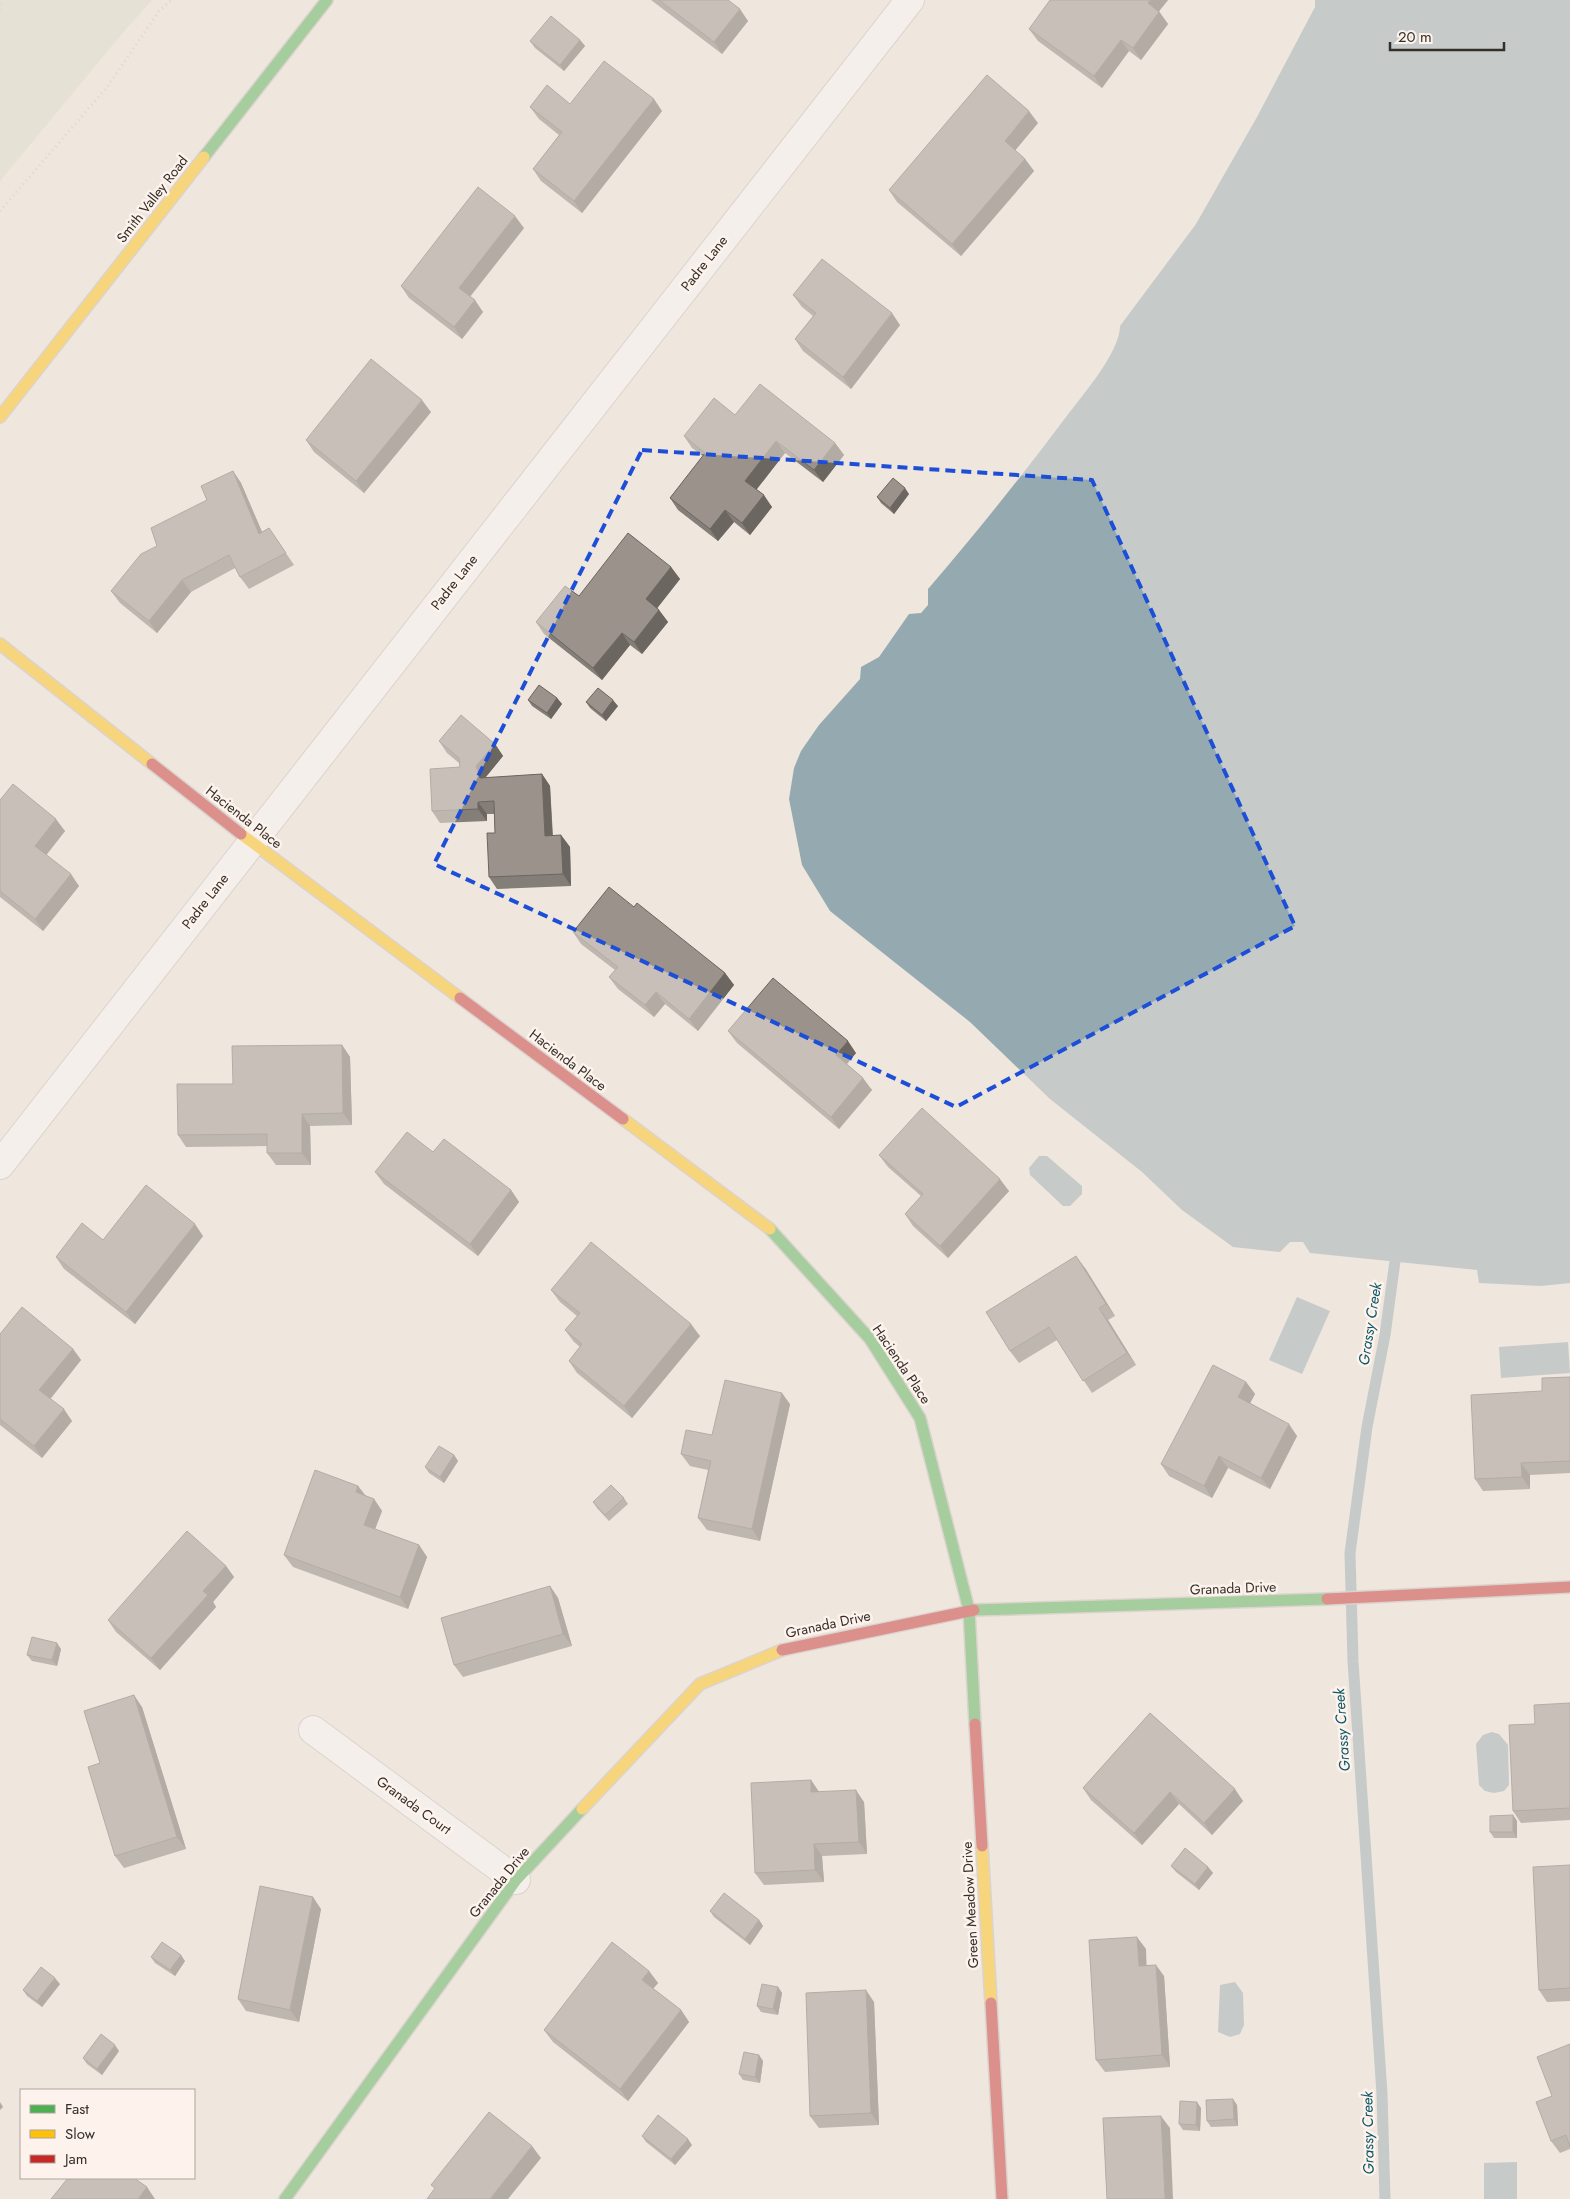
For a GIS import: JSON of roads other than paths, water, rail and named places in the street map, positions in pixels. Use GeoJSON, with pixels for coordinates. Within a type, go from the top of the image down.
{"type":"FeatureCollection","features":[{"type":"Feature","properties":{"kind":"street","name":"Smith Valley Road"},"geometry":{"type":"LineString","coordinates":[[0,417],[327,0]]}},
{"type":"Feature","properties":{"kind":"street","name":"Padre Lane"},"geometry":{"type":"LineString","coordinates":[[0,1165],[910,0]]}},
{"type":"Feature","properties":{"kind":"street","name":"Hacienda Place"},"geometry":{"type":"LineString","coordinates":[[0,644],[251,842],[777,1234],[870,1339],[920,1418],[968,1610]]}},
{"type":"Feature","properties":{"kind":"street","name":"Granada Drive"},"geometry":{"type":"LineString","coordinates":[[285,2199],[516,1880],[700,1684],[789,1647],[968,1610],[1306,1600],[1570,1587]]}},
{"type":"Feature","properties":{"kind":"street","name":"Green Meadow Drive"},"geometry":{"type":"LineString","coordinates":[[968,1610],[1002,2199]]}},
{"type":"Feature","properties":{"kind":"street","name":"Granada Court"},"geometry":{"type":"LineString","coordinates":[[313,1730],[516,1880]]}},
{"type":"Feature","properties":{"kind":"water"},"geometry":{"type":"Polygon","coordinates":[[[1315,0],[1570,0],[1570,1283],[1541,1286],[1479,1283],[1477,1270],[1310,1253],[1303,1242],[1290,1242],[1280,1252],[1233,1247],[1182,1210],[1142,1172],[1050,1099],[970,1022],[830,911],[802,865],[789,799],[794,768],[801,751],[819,725],[860,679],[861,667],[879,657],[909,614],[921,613],[928,605],[928,589],[1016,483],[1099,373],[1114,348],[1120,326],[1196,224],[1257,117],[1315,7],[1315,0]]]}},
{"type":"Feature","properties":{"kind":"water"},"geometry":{"type":"Polygon","coordinates":[[[1039,1156],[1047,1156],[1082,1186],[1082,1194],[1070,1206],[1063,1206],[1030,1175],[1029,1168],[1039,1156]]]}},
{"type":"Feature","properties":{"kind":"water"},"geometry":{"type":"Polygon","coordinates":[[[1297,1297],[1330,1311],[1302,1374],[1269,1360],[1297,1297]]]}},
{"type":"Feature","properties":{"kind":"water"},"geometry":{"type":"Polygon","coordinates":[[[1568,1342],[1570,1373],[1501,1378],[1499,1347],[1568,1342]]]}},
{"type":"Feature","properties":{"kind":"water"},"geometry":{"type":"Polygon","coordinates":[[[1492,1732],[1499,1734],[1508,1745],[1509,1785],[1504,1791],[1494,1793],[1485,1791],[1479,1785],[1476,1744],[1483,1735],[1492,1732]]]}},
{"type":"Feature","properties":{"kind":"water"},"geometry":{"type":"Polygon","coordinates":[[[1235,1982],[1243,1993],[1244,2025],[1240,2034],[1230,2037],[1218,2032],[1220,1985],[1235,1982]]]}},
{"type":"Feature","properties":{"kind":"water"},"geometry":{"type":"Polygon","coordinates":[[[1517,2162],[1517,2199],[1484,2199],[1484,2163],[1517,2162]]]}},
{"type":"Feature","properties":{"kind":"waterway","name":"Grassy Creek"},"geometry":{"type":"LineString","coordinates":[[1385,2199],[1382,2094],[1353,1661],[1350,1553],[1367,1427],[1385,1335],[1395,1261]]}}]}
